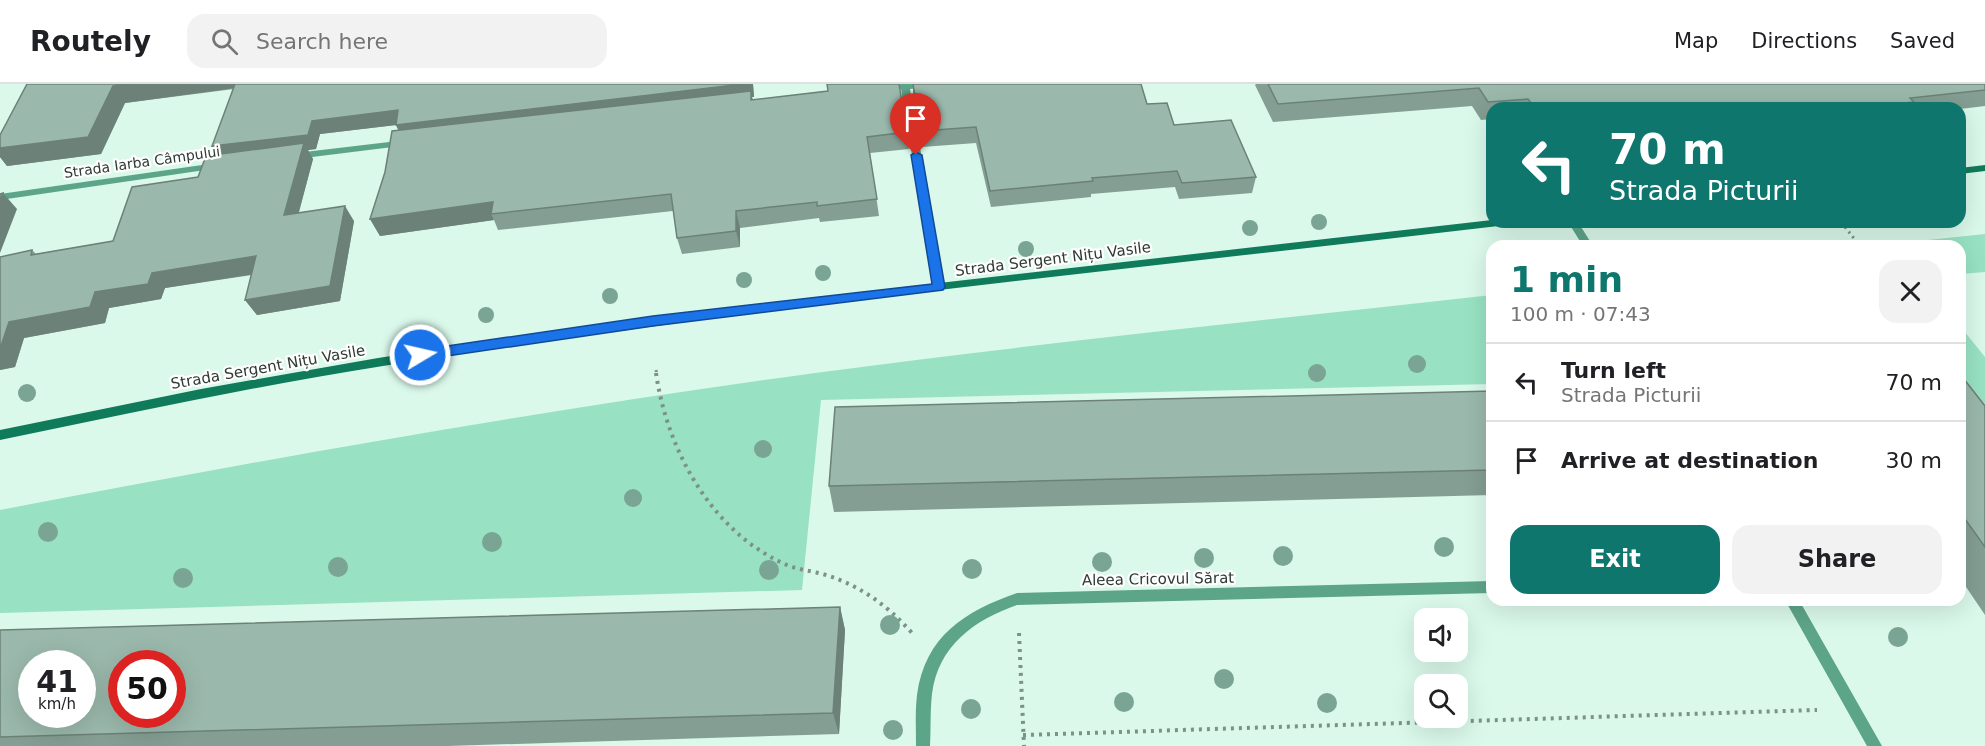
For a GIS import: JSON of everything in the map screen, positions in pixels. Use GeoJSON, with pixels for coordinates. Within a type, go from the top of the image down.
{"type":"FeatureCollection","features":[{"type":"Feature","properties":{"kind":"main road"},"geometry":{"type":"LineString","coordinates":[[1966,170],[1985,168]]}},
{"type":"Feature","properties":{"kind":"main road","name":"Strada Sergent Nițu Vasile"},"geometry":{"type":"LineString","coordinates":[[0,435],[201,394],[401,358],[641,322],[1486,224]]}},
{"type":"Feature","properties":{"kind":"street"},"geometry":{"type":"LineString","coordinates":[[871,90],[932,84]]}},
{"type":"Feature","properties":{"kind":"street"},"geometry":{"type":"LineString","coordinates":[[905,85],[939,287]]}},
{"type":"Feature","properties":{"kind":"street"},"geometry":{"type":"LineString","coordinates":[[279,158],[420,141]]}},
{"type":"Feature","properties":{"kind":"street","name":"Strada Iarba Câmpului"},"geometry":{"type":"LineString","coordinates":[[0,198],[232,164]]}},
{"type":"Feature","properties":{"kind":"street","name":"Aleea Cricovul Sărat"},"geometry":{"type":"LineString","coordinates":[[923,746],[925,688],[934,659],[951,636],[986,610],[1017,599],[1486,587]]}},
{"type":"Feature","properties":{"kind":"street"},"geometry":{"type":"LineString","coordinates":[[1795,606],[1875,746]]}},
{"type":"Feature","properties":{"kind":"path"},"geometry":{"type":"LineString","coordinates":[[1846,228],[1855,240]]}},
{"type":"Feature","properties":{"kind":"path"},"geometry":{"type":"LineString","coordinates":[[656,370],[657,394],[680,457],[704,498],[756,548],[786,565],[834,577],[863,590],[899,617],[934,659]]}},
{"type":"Feature","properties":{"kind":"path"},"geometry":{"type":"LineString","coordinates":[[1017,599],[1024,746]]}},
{"type":"Feature","properties":{"kind":"path"},"geometry":{"type":"LineString","coordinates":[[1023,735],[1854,709]]}},
{"type":"Feature","properties":{"kind":"green space"},"geometry":{"type":"Polygon","coordinates":[[[1985,234],[1985,272],[1966,274],[1966,240],[1928,240],[1985,234]]]}},
{"type":"Feature","properties":{"kind":"green space"},"geometry":{"type":"Polygon","coordinates":[[[1486,296],[1486,384],[821,400],[802,590],[0,613],[0,510],[407,436],[713,387],[1154,332],[1486,296]]]}},
{"type":"Feature","properties":{"kind":"green space"},"geometry":{"type":"Polygon","coordinates":[[[1966,333],[1985,357],[1985,453],[1966,427],[1966,333]]]}},
{"type":"Feature","properties":{"kind":"building"},"geometry":{"type":"Polygon","coordinates":[[[27,84],[130,84],[113,86],[88,137],[0,148],[0,135],[27,84]]]}},
{"type":"Feature","properties":{"kind":"building"},"geometry":{"type":"Polygon","coordinates":[[[235,84],[743,84],[396,125],[398,110],[312,121],[308,135],[212,146],[235,84]]]}},
{"type":"Feature","properties":{"kind":"building"},"geometry":{"type":"Polygon","coordinates":[[[827,84],[899,84],[907,132],[867,137],[877,199],[817,206],[817,202],[736,211],[736,231],[677,238],[671,194],[491,214],[493,202],[370,219],[385,172],[392,131],[751,91],[751,100],[828,91],[827,84]]]}},
{"type":"Feature","properties":{"kind":"building"},"geometry":{"type":"Polygon","coordinates":[[[913,84],[1141,84],[1147,104],[1167,103],[1174,125],[1231,120],[1256,177],[1182,183],[1177,171],[1092,178],[1093,181],[990,191],[976,127],[921,131],[913,84]]]}},
{"type":"Feature","properties":{"kind":"building"},"geometry":{"type":"Polygon","coordinates":[[[1268,84],[1985,84],[1985,90],[1910,98],[1914,102],[1530,102],[1528,99],[1488,102],[1479,88],[1278,104],[1268,84]]]}},
{"type":"Feature","properties":{"kind":"building"},"geometry":{"type":"Polygon","coordinates":[[[304,143],[284,215],[345,206],[330,286],[245,300],[256,256],[152,273],[148,284],[95,292],[90,307],[9,322],[0,349],[0,257],[32,250],[31,255],[113,241],[132,187],[198,177],[206,156],[304,143]]]}},
{"type":"Feature","properties":{"kind":"building"},"geometry":{"type":"Polygon","coordinates":[[[1966,382],[1985,406],[1985,547],[1966,520],[1966,382]]]}},
{"type":"Feature","properties":{"kind":"building"},"geometry":{"type":"Polygon","coordinates":[[[1486,391],[1486,470],[829,486],[835,407],[1486,391]]]}},
{"type":"Feature","properties":{"kind":"building"},"geometry":{"type":"Polygon","coordinates":[[[840,607],[833,713],[0,737],[0,630],[840,607]]]}},
{"type":"Feature","properties":{"kind":"route"},"geometry":{"type":"LineString","coordinates":[[420,355],[653,321],[939,287],[916,155]]}}]}
